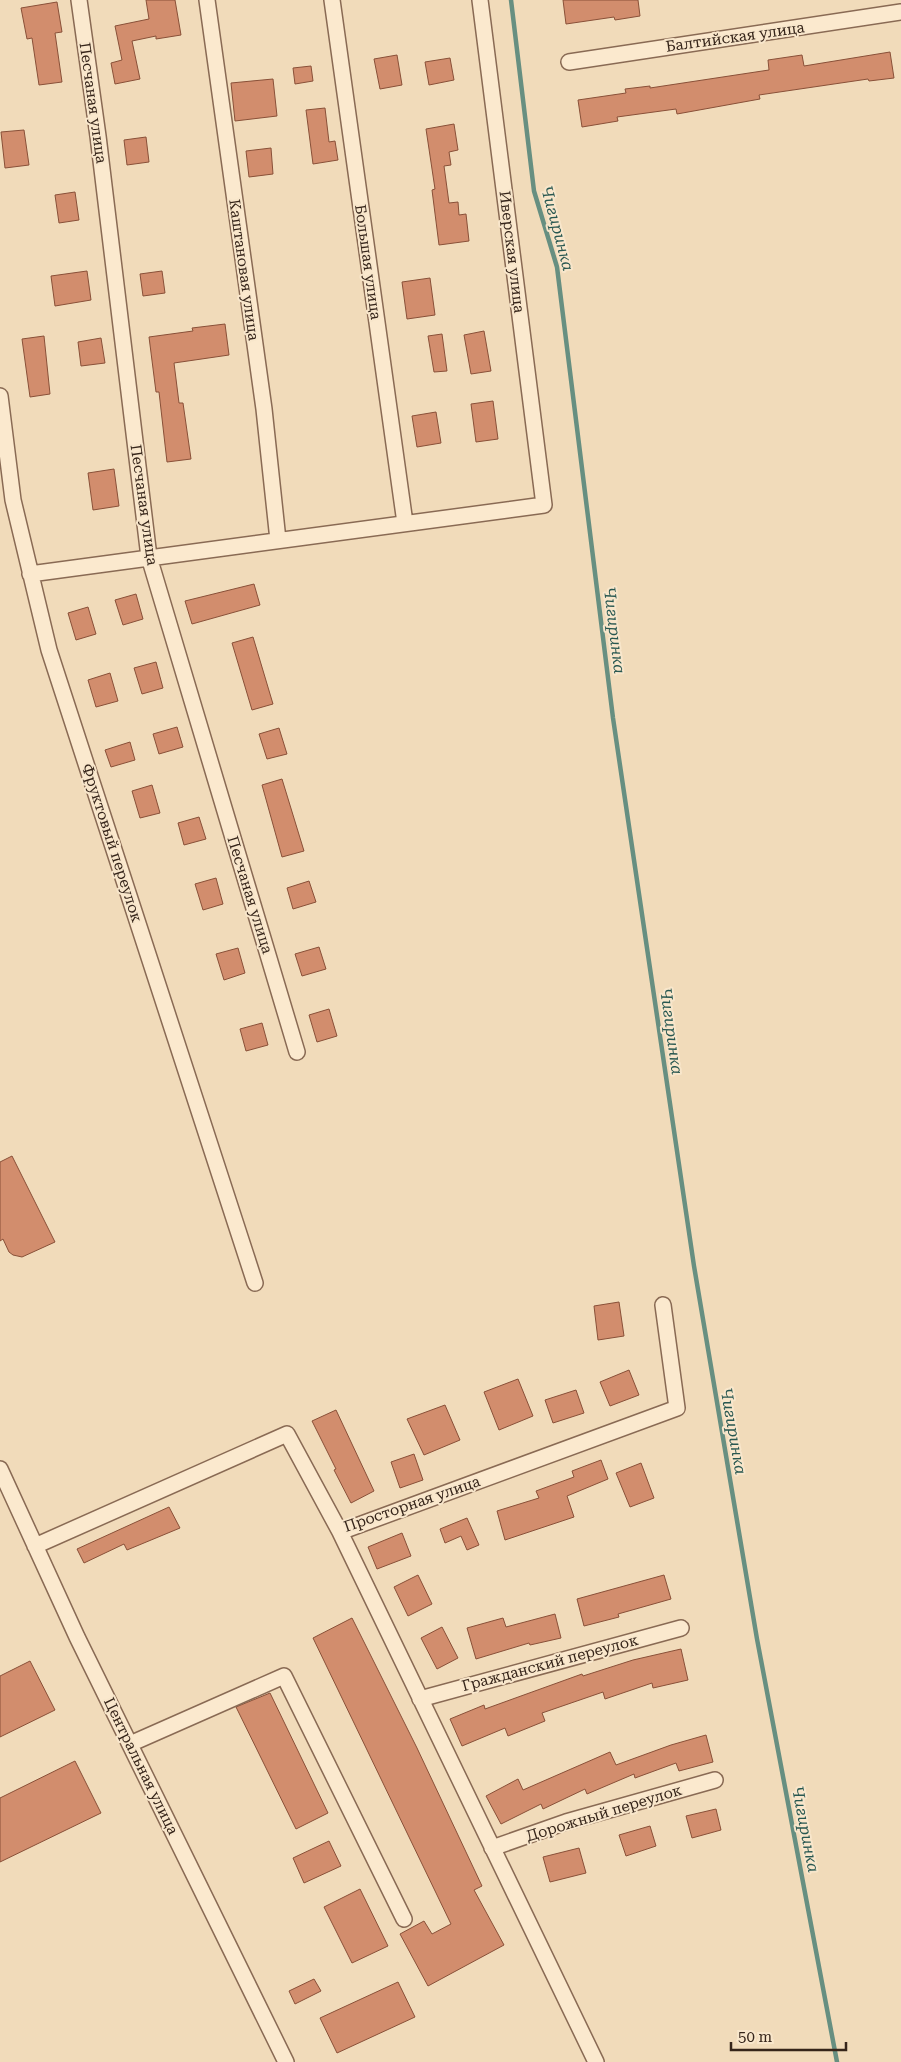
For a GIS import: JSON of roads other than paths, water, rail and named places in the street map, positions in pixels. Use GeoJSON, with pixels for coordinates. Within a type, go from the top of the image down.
{"type":"FeatureCollection","features":[{"type":"Feature","properties":{"kind":"street","name":"Песчаная улица"},"geometry":{"type":"LineString","coordinates":[[79,0],[98,136],[149,557],[297,1052]]}},
{"type":"Feature","properties":{"kind":"street","name":"Каштановая улица"},"geometry":{"type":"LineString","coordinates":[[207,0],[264,410],[278,540]]}},
{"type":"Feature","properties":{"kind":"street","name":"Большая улица"},"geometry":{"type":"LineString","coordinates":[[332,0],[404,523]]}},
{"type":"Feature","properties":{"kind":"street","name":"Иверская улица"},"geometry":{"type":"LineString","coordinates":[[404,523],[544,505],[480,0]]}},
{"type":"Feature","properties":{"kind":"street","name":"Балтийская улица"},"geometry":{"type":"LineString","coordinates":[[569,62],[901,12]]}},
{"type":"Feature","properties":{"kind":"street","name":"Фруктовый переулок"},"geometry":{"type":"LineString","coordinates":[[0,396],[13,500],[49,650],[255,1283]]}},
{"type":"Feature","properties":{"kind":"street"},"geometry":{"type":"LineString","coordinates":[[30,574],[404,523]]}},
{"type":"Feature","properties":{"kind":"street","name":"Просторная улица"},"geometry":{"type":"LineString","coordinates":[[35,1546],[287,1434],[340,1532],[677,1408],[663,1306]]}},
{"type":"Feature","properties":{"kind":"street","name":"Центральная улица"},"geometry":{"type":"LineString","coordinates":[[0,1469],[77,1637],[286,2062]]}},
{"type":"Feature","properties":{"kind":"street"},"geometry":{"type":"LineString","coordinates":[[340,1532],[596,2062]]}},
{"type":"Feature","properties":{"kind":"street","name":"Гражданский переулок"},"geometry":{"type":"LineString","coordinates":[[420,1698],[680,1628]]}},
{"type":"Feature","properties":{"kind":"street"},"geometry":{"type":"LineString","coordinates":[[130,1744],[284,1676],[404,1919]]}},
{"type":"Feature","properties":{"kind":"street","name":"Дорожный переулок"},"geometry":{"type":"LineString","coordinates":[[492,1848],[566,1822],[715,1780]]}},
{"type":"Feature","properties":{"kind":"waterway","name":"Чигиринка"},"geometry":{"type":"LineString","coordinates":[[511,0],[534,191],[557,267],[613,718],[694,1266],[757,1639],[837,2062]]}}]}
